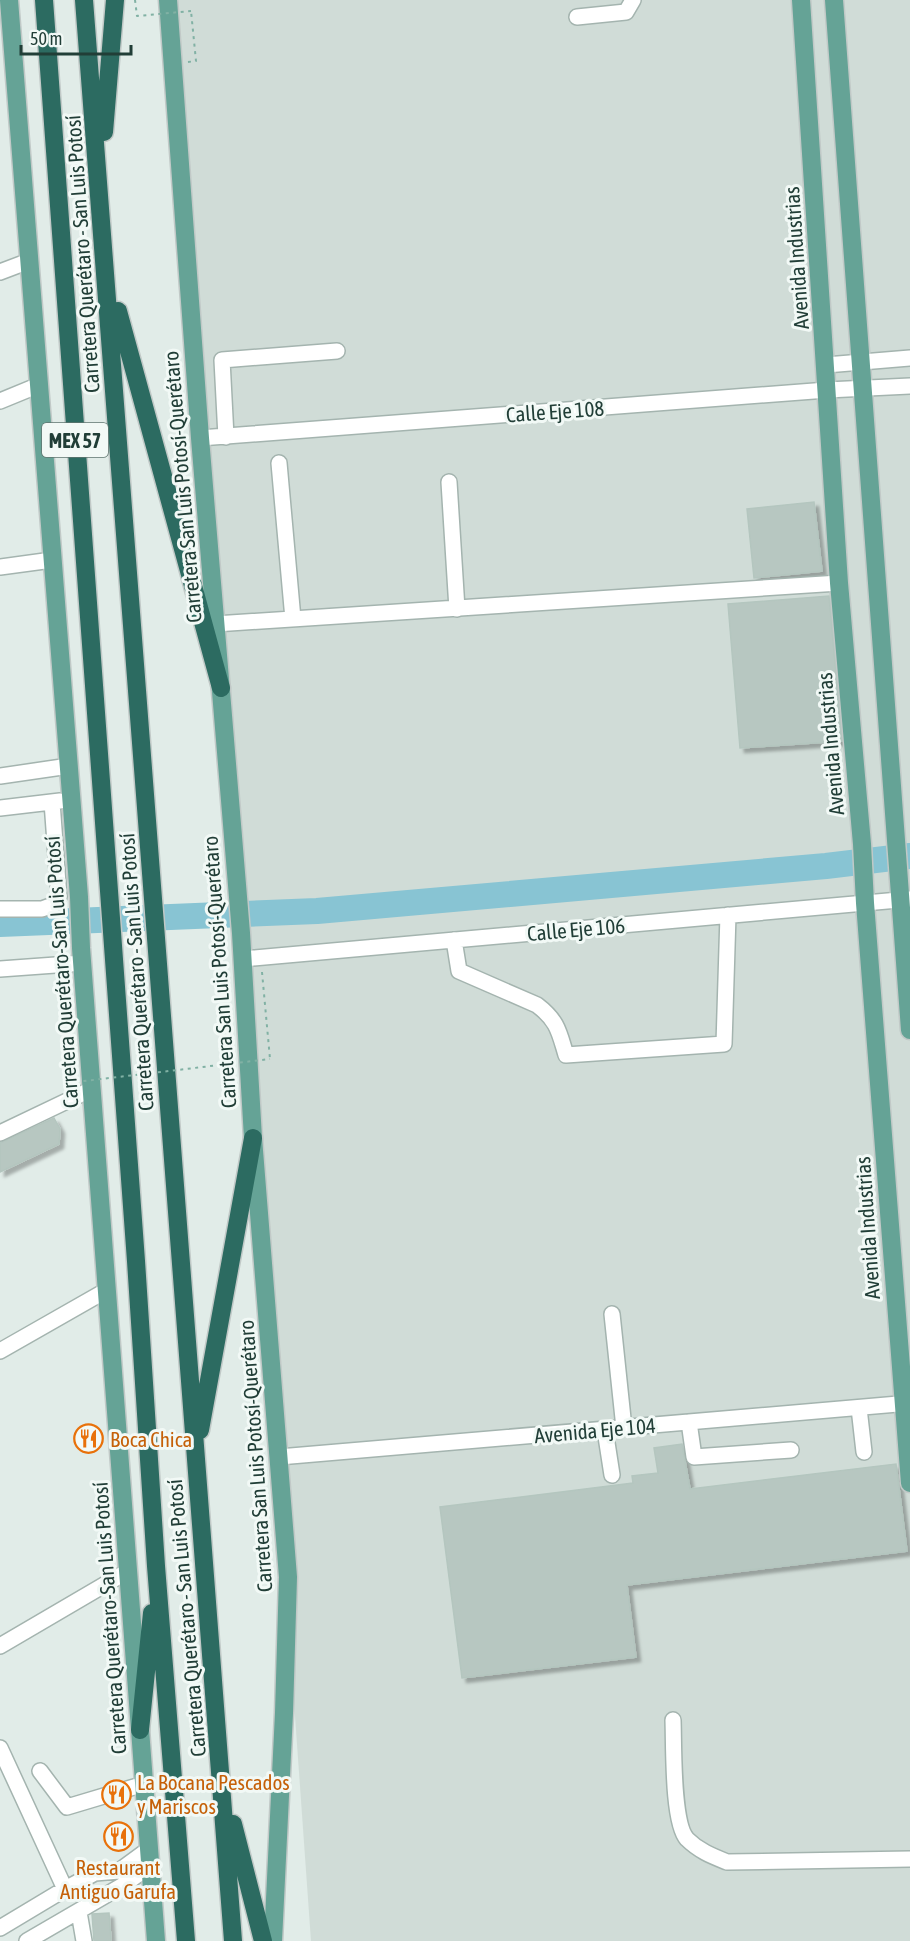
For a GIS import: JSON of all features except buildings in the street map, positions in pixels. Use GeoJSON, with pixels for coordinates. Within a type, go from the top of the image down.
{"type":"FeatureCollection","features":[{"type":"Feature","properties":{"kind":"highway","name":"Carretera Querétaro - San Luis Potosí"},"geometry":{"type":"LineString","coordinates":[[44,0],[156,1566],[186,1941]]}},
{"type":"Feature","properties":{"kind":"highway","name":"Carretera Querétaro - San Luis Potosí"},"geometry":{"type":"LineString","coordinates":[[84,0],[100,184],[157,961],[233,1941]]}},
{"type":"Feature","properties":{"kind":"highway"},"geometry":{"type":"LineString","coordinates":[[100,184],[115,0]]}},
{"type":"Feature","properties":{"kind":"highway"},"geometry":{"type":"LineString","coordinates":[[106,269],[220,688]]}},
{"type":"Feature","properties":{"kind":"highway"},"geometry":{"type":"LineString","coordinates":[[196,1456],[253,1138]]}},
{"type":"Feature","properties":{"kind":"highway"},"geometry":{"type":"LineString","coordinates":[[140,1730],[156,1566]]}},
{"type":"Feature","properties":{"kind":"highway"},"geometry":{"type":"LineString","coordinates":[[222,1779],[263,1941]]}},
{"type":"Feature","properties":{"kind":"highway"},"geometry":{"type":"LineString","coordinates":[[247,1879],[251,1941]]}},
{"type":"Feature","properties":{"kind":"main road","name":"Carretera San Luis Potosí-Querétaro"},"geometry":{"type":"LineString","coordinates":[[168,0],[200,438],[237,894],[241,933],[252,958],[253,1138],[288,1577],[284,1724],[273,1941]]}},
{"type":"Feature","properties":{"kind":"main road","name":"Avenida Industrias"},"geometry":{"type":"LineString","coordinates":[[801,0],[839,583],[907,1404],[910,1483]]}},
{"type":"Feature","properties":{"kind":"main road"},"geometry":{"type":"LineString","coordinates":[[834,0],[898,881],[904,900],[910,1030]]}},
{"type":"Feature","properties":{"kind":"main road","name":"Carretera Querétaro-San Luis Potosí"},"geometry":{"type":"LineString","coordinates":[[6,5],[80,897],[84,1086],[107,1290],[156,1941]]}},
{"type":"Feature","properties":{"kind":"street"},"geometry":{"type":"LineString","coordinates":[[577,17],[626,12],[633,0]]}},
{"type":"Feature","properties":{"kind":"street"},"geometry":{"type":"LineString","coordinates":[[0,272],[29,261]]}},
{"type":"Feature","properties":{"kind":"street"},"geometry":{"type":"LineString","coordinates":[[226,437],[222,360],[337,351]]}},
{"type":"Feature","properties":{"kind":"street"},"geometry":{"type":"LineString","coordinates":[[826,365],[910,358]]}},
{"type":"Feature","properties":{"kind":"street"},"geometry":{"type":"LineString","coordinates":[[0,401],[39,385]]}},
{"type":"Feature","properties":{"kind":"street","name":"Calle Eje 108"},"geometry":{"type":"LineString","coordinates":[[200,438],[827,390],[910,386]]}},
{"type":"Feature","properties":{"kind":"street"},"geometry":{"type":"LineString","coordinates":[[279,463],[293,619]]}},
{"type":"Feature","properties":{"kind":"street"},"geometry":{"type":"LineString","coordinates":[[449,482],[457,609]]}},
{"type":"Feature","properties":{"kind":"street"},"geometry":{"type":"LineString","coordinates":[[0,567],[52,560]]}},
{"type":"Feature","properties":{"kind":"street"},"geometry":{"type":"LineString","coordinates":[[215,624],[839,583]]}},
{"type":"Feature","properties":{"kind":"street"},"geometry":{"type":"LineString","coordinates":[[0,776],[69,766]]}},
{"type":"Feature","properties":{"kind":"street"},"geometry":{"type":"LineString","coordinates":[[0,808],[72,800]]}},
{"type":"Feature","properties":{"kind":"street"},"geometry":{"type":"LineString","coordinates":[[0,909],[42,909],[53,905],[59,897],[52,802]]}},
{"type":"Feature","properties":{"kind":"street","name":"Calle Eje 106"},"geometry":{"type":"LineString","coordinates":[[252,958],[904,900]]}},
{"type":"Feature","properties":{"kind":"street"},"geometry":{"type":"LineString","coordinates":[[454,940],[459,971],[542,1009],[555,1022],[566,1055],[724,1044],[728,915]]}},
{"type":"Feature","properties":{"kind":"street"},"geometry":{"type":"LineString","coordinates":[[0,969],[82,956]]}},
{"type":"Feature","properties":{"kind":"street"},"geometry":{"type":"LineString","coordinates":[[0,1133],[71,1099],[84,1086]]}},
{"type":"Feature","properties":{"kind":"street"},"geometry":{"type":"LineString","coordinates":[[0,1351],[107,1290]]}},
{"type":"Feature","properties":{"kind":"street"},"geometry":{"type":"LineString","coordinates":[[612,1314],[624,1428]]}},
{"type":"Feature","properties":{"kind":"street","name":"Avenida Eje 104"},"geometry":{"type":"LineString","coordinates":[[279,1457],[907,1404]]}},
{"type":"Feature","properties":{"kind":"street"},"geometry":{"type":"LineString","coordinates":[[859,1408],[864,1452]]}},
{"type":"Feature","properties":{"kind":"street"},"geometry":{"type":"LineString","coordinates":[[689,1422],[694,1457],[791,1450]]}},
{"type":"Feature","properties":{"kind":"street"},"geometry":{"type":"LineString","coordinates":[[605,1430],[612,1474]]}},
{"type":"Feature","properties":{"kind":"street"},"geometry":{"type":"LineString","coordinates":[[0,1646],[128,1571]]}},
{"type":"Feature","properties":{"kind":"street"},"geometry":{"type":"LineString","coordinates":[[673,1720],[677,1811],[685,1837],[705,1854],[727,1862],[910,1859]]}},
{"type":"Feature","properties":{"kind":"street"},"geometry":{"type":"LineString","coordinates":[[2,1756],[65,1889]]}},
{"type":"Feature","properties":{"kind":"street"},"geometry":{"type":"LineString","coordinates":[[40,1771],[67,1807],[144,1784]]}},
{"type":"Feature","properties":{"kind":"street"},"geometry":{"type":"LineString","coordinates":[[27,1941],[79,1912],[150,1858]]}},
{"type":"Feature","properties":{"kind":"street"},"geometry":{"type":"LineString","coordinates":[[0,1928],[95,1873],[122,1878]]}},
{"type":"Feature","properties":{"kind":"street"},"geometry":{"type":"LineString","coordinates":[[79,1912],[84,1941]]}},
{"type":"Feature","properties":{"kind":"path"},"geometry":{"type":"LineString","coordinates":[[135,0],[137,16],[191,11],[196,61],[173,64]]}},
{"type":"Feature","properties":{"kind":"path"},"geometry":{"type":"LineString","coordinates":[[75,1074],[84,1086],[270,1059],[252,958]]}},
{"type":"Feature","properties":{"kind":"path"},"geometry":{"type":"LineString","coordinates":[[71,1099],[68,1058],[74,1057],[75,1066]]}},
{"type":"Feature","properties":{"kind":"shaded area"},"geometry":{"type":"Polygon","coordinates":[[[173,0],[910,0],[910,1941],[311,1941],[173,0]]]}},
{"type":"Feature","properties":{"kind":"waterway"},"geometry":{"type":"LineString","coordinates":[[0,924],[317,911],[826,866],[910,856]]}},
{"type":"Feature","properties":{"kind":"place","name":"Boca Chica"},"geometry":{"type":"Point","coordinates":[89,1439]}},
{"type":"Feature","properties":{"kind":"place","name":"La Bocana Pescados y Mariscos"},"geometry":{"type":"Point","coordinates":[116,1794]}},
{"type":"Feature","properties":{"kind":"place","name":"Restaurant Antiguo Garufa"},"geometry":{"type":"Point","coordinates":[118,1836]}}]}
